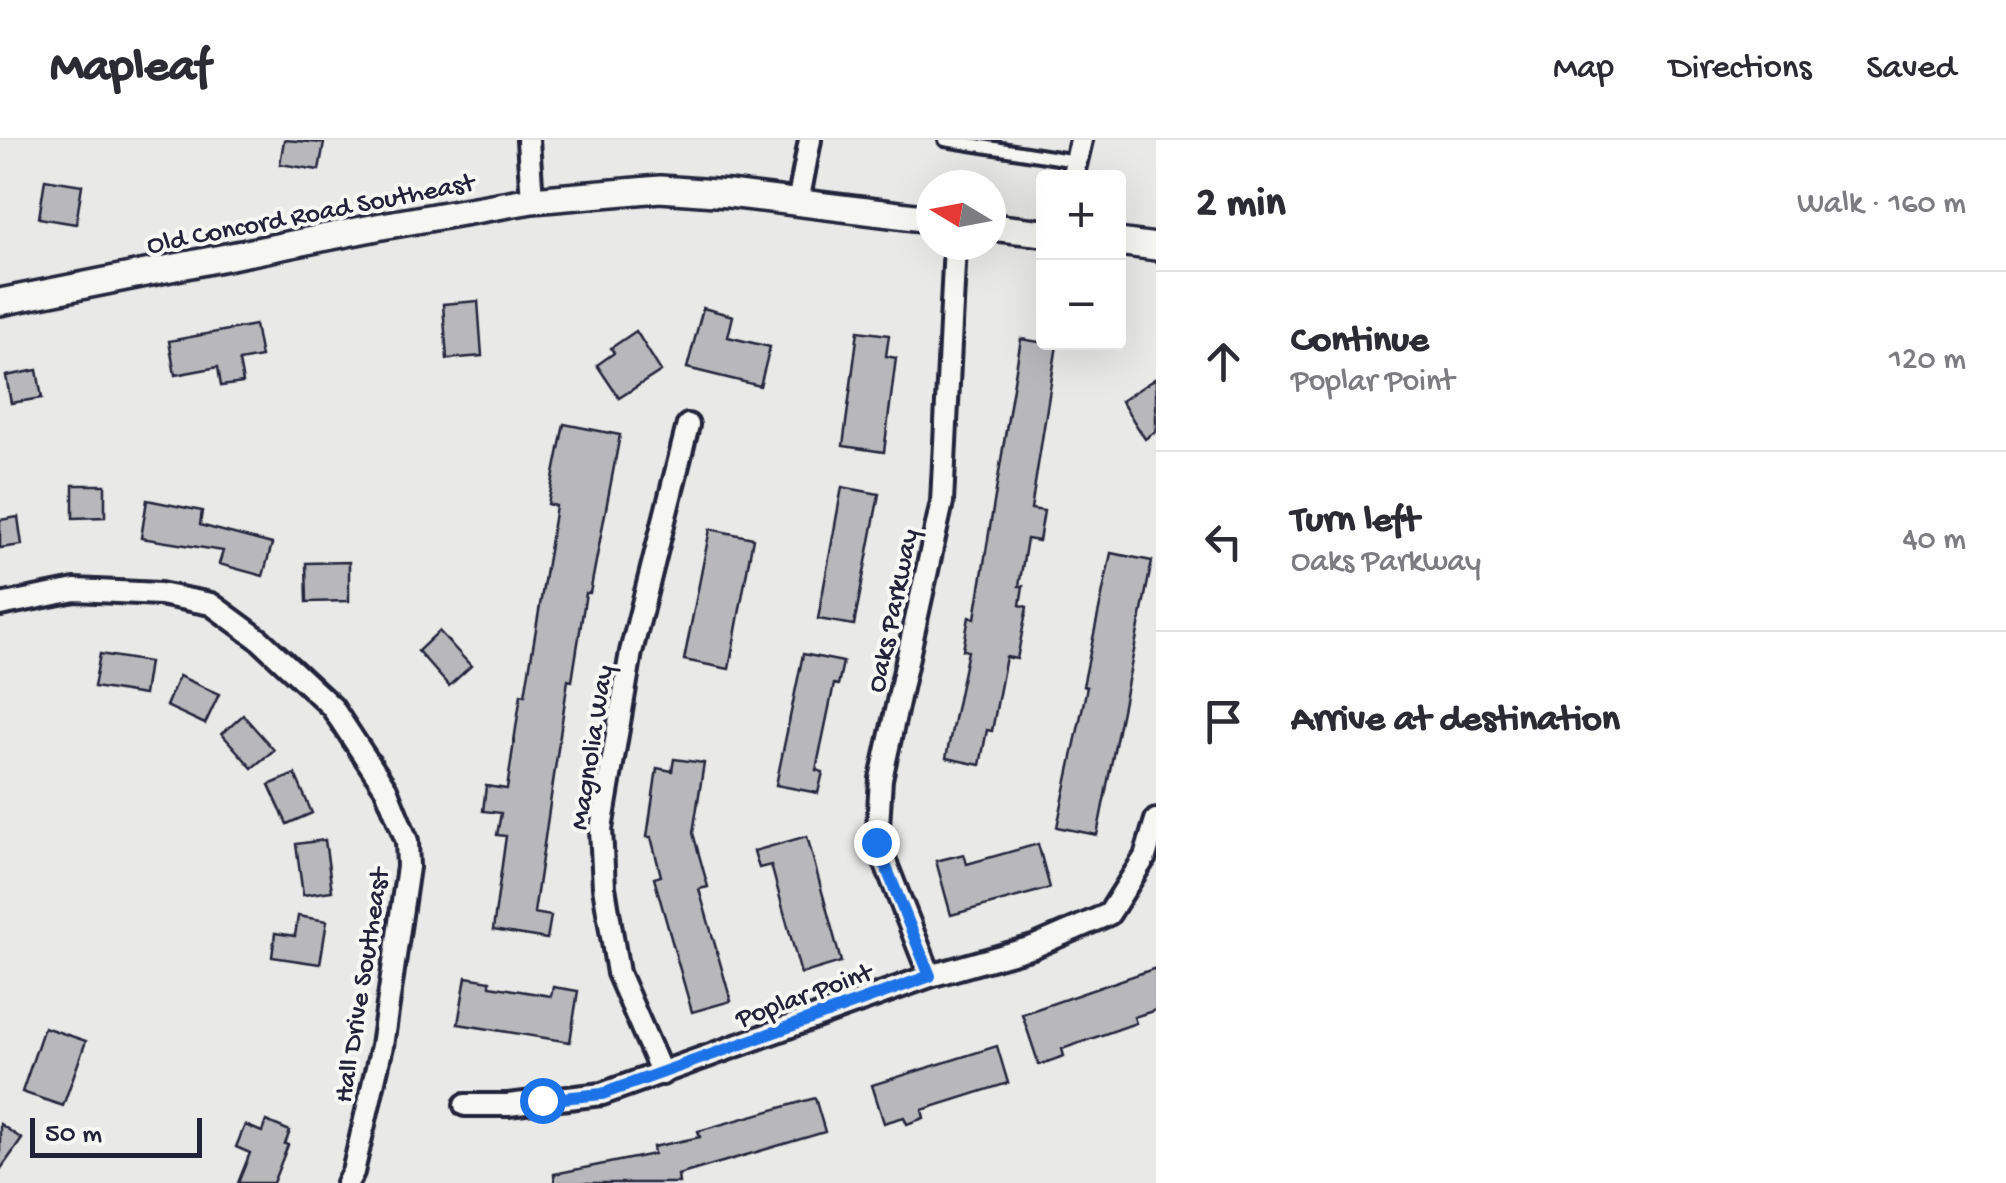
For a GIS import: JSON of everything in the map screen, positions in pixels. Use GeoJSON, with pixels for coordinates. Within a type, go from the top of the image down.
{"type":"FeatureCollection","features":[{"type":"Feature","properties":{"kind":"street"},"geometry":{"type":"LineString","coordinates":[[528,140],[532,200]]}},
{"type":"Feature","properties":{"kind":"street"},"geometry":{"type":"LineString","coordinates":[[798,203],[810,140]]}},
{"type":"Feature","properties":{"kind":"street","name":"Old Concord Road Southeast"},"geometry":{"type":"LineString","coordinates":[[0,302],[532,200],[660,189],[916,217]]}},
{"type":"Feature","properties":{"kind":"street"},"geometry":{"type":"LineString","coordinates":[[1006,228],[1036,232]]}},
{"type":"Feature","properties":{"kind":"street"},"geometry":{"type":"LineString","coordinates":[[1126,243],[1156,247]]}},
{"type":"Feature","properties":{"kind":"street","name":"Oaks Parkway"},"geometry":{"type":"LineString","coordinates":[[930,976],[876,842],[880,779],[942,502],[954,260]]}},
{"type":"Feature","properties":{"kind":"street","name":"Magnolia Way"},"geometry":{"type":"LineString","coordinates":[[662,1074],[618,973],[604,887],[601,829],[631,652],[688,425]]}},
{"type":"Feature","properties":{"kind":"street","name":"Hall Drive Southeast"},"geometry":{"type":"LineString","coordinates":[[0,604],[76,590],[160,594],[211,604],[260,640],[332,707],[386,789],[407,841],[408,867],[382,1046],[353,1172],[347,1183]]}},
{"type":"Feature","properties":{"kind":"street","name":"Poplar Point"},"geometry":{"type":"LineString","coordinates":[[465,1106],[602,1094],[930,976],[1033,947],[1108,914],[1145,858],[1156,820]]}},
{"type":"Feature","properties":{"kind":"lane"},"geometry":{"type":"LineString","coordinates":[[945,140],[1076,160]]}},
{"type":"Feature","properties":{"kind":"building"},"geometry":{"type":"Polygon","coordinates":[[[284,140],[324,143],[319,170],[280,164],[284,140]]]}},
{"type":"Feature","properties":{"kind":"building"},"geometry":{"type":"Polygon","coordinates":[[[45,179],[82,185],[76,224],[39,218],[45,179]]]}},
{"type":"Feature","properties":{"kind":"building"},"geometry":{"type":"Polygon","coordinates":[[[478,301],[482,356],[447,359],[443,304],[478,301]]]}},
{"type":"Feature","properties":{"kind":"building"},"geometry":{"type":"Polygon","coordinates":[[[703,308],[733,316],[728,337],[770,347],[760,386],[687,368],[703,308]]]}},
{"type":"Feature","properties":{"kind":"building"},"geometry":{"type":"Polygon","coordinates":[[[255,325],[261,357],[239,361],[243,383],[221,386],[218,367],[175,375],[169,341],[255,325]]]}},
{"type":"Feature","properties":{"kind":"building"},"geometry":{"type":"Polygon","coordinates":[[[636,331],[661,371],[619,398],[597,365],[614,353],[611,348],[636,331]]]}},
{"type":"Feature","properties":{"kind":"building"},"geometry":{"type":"Polygon","coordinates":[[[858,331],[889,335],[886,356],[896,358],[884,452],[843,446],[858,331]]]}},
{"type":"Feature","properties":{"kind":"building"},"geometry":{"type":"Polygon","coordinates":[[[1021,339],[1036,342],[1036,350],[1056,350],[1031,509],[1044,511],[1039,541],[1027,539],[1019,586],[1023,586],[1020,605],[1027,607],[1017,659],[1006,657],[992,731],[987,730],[980,765],[946,758],[968,651],[963,650],[969,617],[975,618],[1021,339]]]}},
{"type":"Feature","properties":{"kind":"building"},"geometry":{"type":"Polygon","coordinates":[[[37,370],[42,398],[11,403],[6,376],[37,370]]]}},
{"type":"Feature","properties":{"kind":"building"},"geometry":{"type":"Polygon","coordinates":[[[1156,378],[1156,431],[1145,439],[1121,401],[1156,378]]]}},
{"type":"Feature","properties":{"kind":"building"},"geometry":{"type":"Polygon","coordinates":[[[564,424],[620,435],[590,593],[586,593],[572,681],[568,680],[534,913],[551,916],[547,939],[493,930],[506,836],[497,835],[501,813],[483,811],[486,786],[507,789],[549,551],[556,506],[548,504],[564,424]]]}},
{"type":"Feature","properties":{"kind":"building"},"geometry":{"type":"Polygon","coordinates":[[[73,485],[105,485],[105,517],[73,518],[73,485]]]}},
{"type":"Feature","properties":{"kind":"building"},"geometry":{"type":"Polygon","coordinates":[[[842,487],[879,494],[854,625],[818,619],[842,487]]]}},
{"type":"Feature","properties":{"kind":"building"},"geometry":{"type":"Polygon","coordinates":[[[147,500],[202,511],[200,525],[272,544],[263,576],[219,564],[223,551],[141,538],[147,500]]]}},
{"type":"Feature","properties":{"kind":"building"},"geometry":{"type":"Polygon","coordinates":[[[18,517],[22,545],[0,548],[0,520],[18,517]]]}},
{"type":"Feature","properties":{"kind":"building"},"geometry":{"type":"Polygon","coordinates":[[[710,529],[753,538],[729,669],[684,660],[710,529]]]}},
{"type":"Feature","properties":{"kind":"building"},"geometry":{"type":"Polygon","coordinates":[[[1111,553],[1152,561],[1097,835],[1057,827],[1111,553]]]}},
{"type":"Feature","properties":{"kind":"building"},"geometry":{"type":"Polygon","coordinates":[[[349,562],[349,601],[307,602],[306,563],[349,562]]]}},
{"type":"Feature","properties":{"kind":"building"},"geometry":{"type":"Polygon","coordinates":[[[439,631],[471,666],[449,686],[418,651],[439,631]]]}},
{"type":"Feature","properties":{"kind":"building"},"geometry":{"type":"Polygon","coordinates":[[[100,654],[149,662],[144,695],[94,687],[100,654]]]}},
{"type":"Feature","properties":{"kind":"building"},"geometry":{"type":"Polygon","coordinates":[[[803,654],[843,662],[838,685],[834,684],[816,770],[823,772],[818,793],[776,785],[803,654]]]}},
{"type":"Feature","properties":{"kind":"building"},"geometry":{"type":"Polygon","coordinates":[[[179,676],[219,694],[205,724],[166,706],[179,676]]]}},
{"type":"Feature","properties":{"kind":"building"},"geometry":{"type":"Polygon","coordinates":[[[243,715],[274,750],[252,768],[222,734],[243,715]]]}},
{"type":"Feature","properties":{"kind":"building"},"geometry":{"type":"Polygon","coordinates":[[[674,759],[704,763],[693,833],[708,887],[699,889],[731,1001],[692,1012],[654,878],[661,876],[651,837],[647,837],[657,768],[672,771],[674,759]]]}},
{"type":"Feature","properties":{"kind":"building"},"geometry":{"type":"Polygon","coordinates":[[[295,774],[312,813],[287,824],[269,785],[295,774]]]}},
{"type":"Feature","properties":{"kind":"building"},"geometry":{"type":"Polygon","coordinates":[[[807,836],[841,962],[801,974],[771,865],[759,868],[754,851],[807,836]]]}},
{"type":"Feature","properties":{"kind":"building"},"geometry":{"type":"Polygon","coordinates":[[[325,840],[332,891],[303,895],[296,844],[325,840]]]}},
{"type":"Feature","properties":{"kind":"building"},"geometry":{"type":"Polygon","coordinates":[[[1038,844],[1050,888],[951,915],[936,861],[964,854],[967,864],[1038,844]]]}},
{"type":"Feature","properties":{"kind":"building"},"geometry":{"type":"Polygon","coordinates":[[[298,916],[327,921],[320,964],[272,957],[275,933],[295,936],[298,916]]]}},
{"type":"Feature","properties":{"kind":"building"},"geometry":{"type":"Polygon","coordinates":[[[1156,968],[1156,1010],[1134,1017],[1136,1023],[1062,1049],[1064,1056],[1039,1065],[1022,1014],[1156,968]]]}},
{"type":"Feature","properties":{"kind":"building"},"geometry":{"type":"Polygon","coordinates":[[[466,977],[490,981],[490,986],[551,996],[553,987],[578,991],[570,1042],[458,1024],[466,977]]]}},
{"type":"Feature","properties":{"kind":"building"},"geometry":{"type":"Polygon","coordinates":[[[44,1027],[86,1041],[63,1106],[22,1092],[44,1027]]]}},
{"type":"Feature","properties":{"kind":"building"},"geometry":{"type":"Polygon","coordinates":[[[997,1046],[1008,1083],[922,1110],[924,1118],[907,1124],[904,1117],[884,1123],[872,1085],[997,1046]]]}},
{"type":"Feature","properties":{"kind":"building"},"geometry":{"type":"Polygon","coordinates":[[[815,1098],[825,1132],[678,1175],[679,1183],[555,1183],[554,1174],[654,1154],[653,1147],[700,1137],[698,1131],[815,1098]]]}},
{"type":"Feature","properties":{"kind":"building"},"geometry":{"type":"Polygon","coordinates":[[[266,1121],[290,1131],[273,1183],[238,1183],[250,1153],[236,1147],[245,1125],[262,1132],[266,1121]]]}},
{"type":"Feature","properties":{"kind":"building"},"geometry":{"type":"Polygon","coordinates":[[[0,1124],[22,1139],[0,1170],[0,1124]]]}},
{"type":"Feature","properties":{"kind":"route"},"geometry":{"type":"LineString","coordinates":[[542,1100],[602,1094],[930,976],[876,842]]}}]}
